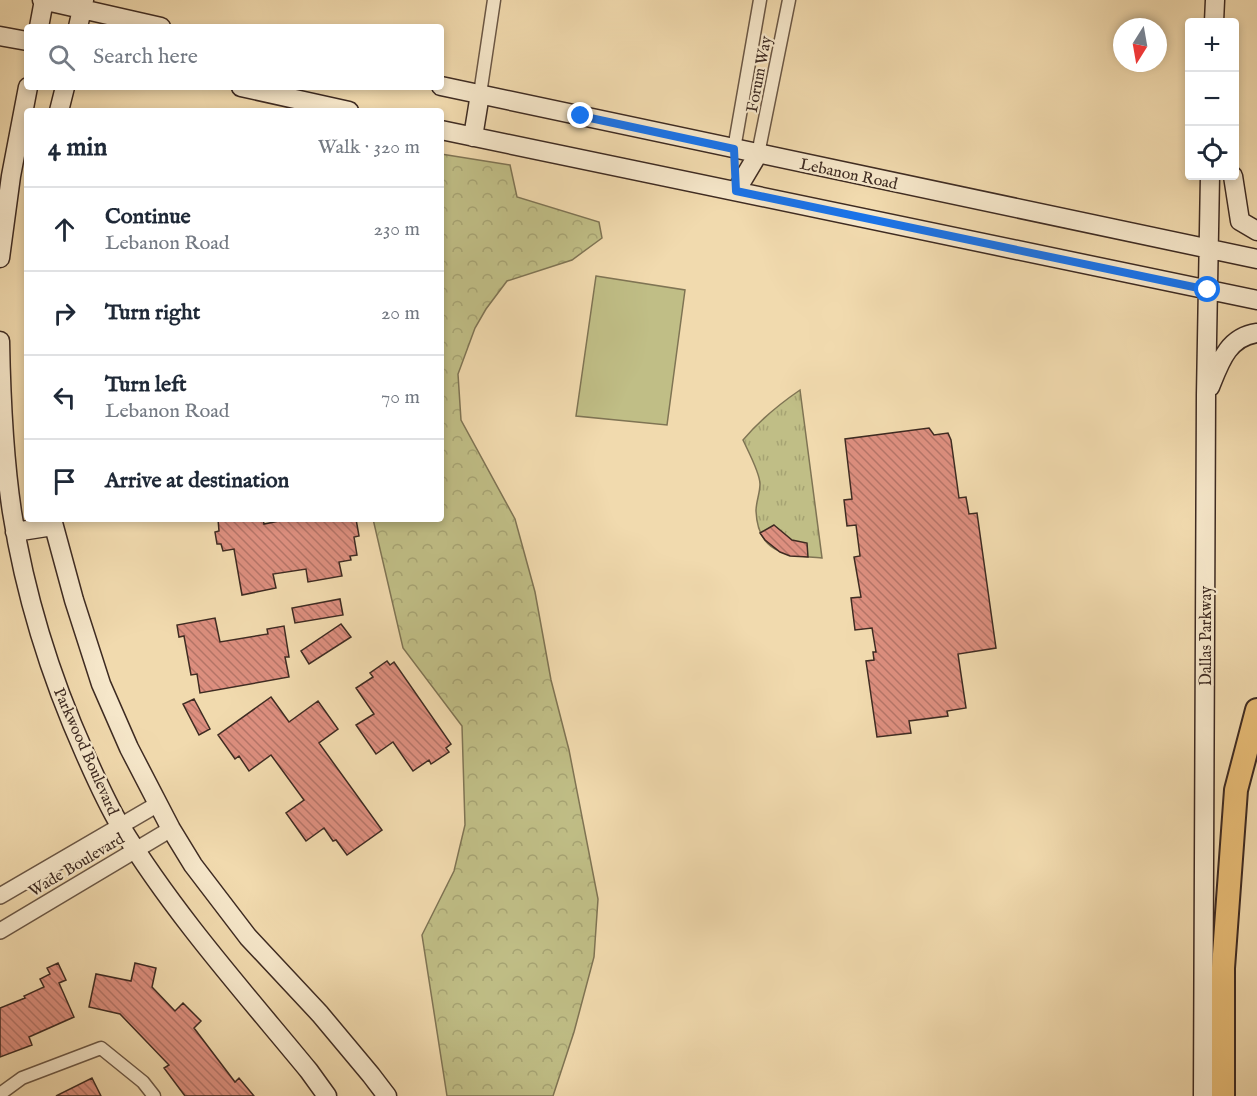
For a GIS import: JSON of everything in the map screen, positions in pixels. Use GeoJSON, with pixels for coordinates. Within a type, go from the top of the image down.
{"type":"FeatureCollection","features":[{"type":"Feature","properties":{"kind":"highway"},"geometry":{"type":"LineString","coordinates":[[1222,1096],[1223,968],[1236,790],[1257,710]]}},
{"type":"Feature","properties":{"kind":"main road"},"geometry":{"type":"LineString","coordinates":[[39,24],[43,0],[82,12],[145,24]]}},
{"type":"Feature","properties":{"kind":"main road"},"geometry":{"type":"LineString","coordinates":[[1214,18],[1215,0]]}},
{"type":"Feature","properties":{"kind":"main road"},"geometry":{"type":"LineString","coordinates":[[0,36],[24,40]]}},
{"type":"Feature","properties":{"kind":"main road","name":"Lebanon Road"},"geometry":{"type":"LineString","coordinates":[[444,87],[1250,257]]}},
{"type":"Feature","properties":{"kind":"main road"},"geometry":{"type":"LineString","coordinates":[[0,258],[11,176],[27,90]]}},
{"type":"Feature","properties":{"kind":"main road"},"geometry":{"type":"LineString","coordinates":[[60,108],[63,90]]}},
{"type":"Feature","properties":{"kind":"main road"},"geometry":{"type":"LineString","coordinates":[[254,90],[336,108]]}},
{"type":"Feature","properties":{"kind":"main road"},"geometry":{"type":"LineString","coordinates":[[473,137],[480,94]]}},
{"type":"Feature","properties":{"kind":"main road"},"geometry":{"type":"LineString","coordinates":[[444,131],[1249,298]]}},
{"type":"Feature","properties":{"kind":"main road"},"geometry":{"type":"LineString","coordinates":[[734,149],[736,191]]}},
{"type":"Feature","properties":{"kind":"main road"},"geometry":{"type":"LineString","coordinates":[[736,191],[758,154]]}},
{"type":"Feature","properties":{"kind":"main road","name":"Dallas Parkway"},"geometry":{"type":"LineString","coordinates":[[1203,1096],[1206,395],[1210,180]]}},
{"type":"Feature","properties":{"kind":"main road"},"geometry":{"type":"LineString","coordinates":[[1234,180],[1240,221],[1257,231]]}},
{"type":"Feature","properties":{"kind":"main road"},"geometry":{"type":"LineString","coordinates":[[1206,395],[1225,354],[1233,344],[1251,334]]}},
{"type":"Feature","properties":{"kind":"main road","name":"Parkwood Boulevard"},"geometry":{"type":"LineString","coordinates":[[0,341],[19,508],[15,532],[42,638],[68,716],[121,827],[186,921],[327,1096]]}},
{"type":"Feature","properties":{"kind":"main road"},"geometry":{"type":"LineString","coordinates":[[15,532],[52,522],[101,684],[129,748],[171,829],[194,866],[248,937],[320,1014],[387,1096]]}},
{"type":"Feature","properties":{"kind":"street"},"geometry":{"type":"LineString","coordinates":[[480,94],[494,0]]}},
{"type":"Feature","properties":{"kind":"street","name":"Forum Way"},"geometry":{"type":"LineString","coordinates":[[734,149],[760,0]]}},
{"type":"Feature","properties":{"kind":"street","name":"Forum Way"},"geometry":{"type":"LineString","coordinates":[[758,154],[789,0]]}},
{"type":"Feature","properties":{"kind":"street","name":"Wade Boulevard"},"geometry":{"type":"LineString","coordinates":[[0,896],[158,804]]}},
{"type":"Feature","properties":{"kind":"street","name":"Wade Boulevard"},"geometry":{"type":"LineString","coordinates":[[0,931],[171,829]]}},
{"type":"Feature","properties":{"kind":"street"},"geometry":{"type":"LineString","coordinates":[[0,1094],[22,1078],[101,1048],[143,1082],[154,1096]]}},
{"type":"Feature","properties":{"kind":"green space"},"geometry":{"type":"Polygon","coordinates":[[[444,154],[510,165],[517,197],[599,222],[602,238],[572,260],[507,281],[475,328],[458,374],[461,420],[515,519],[535,592],[551,680],[569,750],[598,899],[594,957],[574,1032],[553,1096],[447,1096],[422,935],[454,871],[465,825],[462,726],[403,648],[374,522],[444,522],[444,154]]]}},
{"type":"Feature","properties":{"kind":"green space"},"geometry":{"type":"Polygon","coordinates":[[[596,276],[685,290],[667,425],[576,416],[596,276]]]}},
{"type":"Feature","properties":{"kind":"green space"},"geometry":{"type":"Polygon","coordinates":[[[800,390],[822,558],[797,556],[777,550],[762,536],[756,511],[759,479],[743,440],[770,413],[800,390]]]}},
{"type":"Feature","properties":{"kind":"building"},"geometry":{"type":"Polygon","coordinates":[[[929,428],[934,435],[948,433],[959,498],[966,497],[969,514],[977,513],[996,648],[958,654],[966,708],[947,711],[948,716],[909,721],[911,733],[877,737],[866,661],[874,660],[873,652],[876,652],[872,628],[855,630],[851,598],[861,597],[854,557],[860,556],[856,525],[847,526],[844,500],[852,499],[845,439],[929,428]]]}},
{"type":"Feature","properties":{"kind":"building"},"geometry":{"type":"Polygon","coordinates":[[[218,522],[264,522],[264,524],[357,522],[359,536],[354,537],[357,555],[350,556],[351,560],[339,562],[342,576],[308,582],[306,569],[273,574],[276,588],[242,595],[234,549],[223,551],[221,544],[217,544],[215,532],[219,531],[218,522]]]}},
{"type":"Feature","properties":{"kind":"building"},"geometry":{"type":"Polygon","coordinates":[[[774,525],[792,540],[807,543],[808,557],[790,556],[780,552],[765,540],[760,533],[774,525]]]}},
{"type":"Feature","properties":{"kind":"building"},"geometry":{"type":"Polygon","coordinates":[[[340,599],[343,615],[295,623],[292,608],[340,599]]]}},
{"type":"Feature","properties":{"kind":"building"},"geometry":{"type":"Polygon","coordinates":[[[215,618],[220,642],[268,634],[267,629],[284,626],[289,657],[285,657],[289,677],[200,693],[197,674],[191,675],[184,636],[179,637],[177,625],[215,618]]]}},
{"type":"Feature","properties":{"kind":"building"},"geometry":{"type":"Polygon","coordinates":[[[341,624],[351,637],[309,664],[301,651],[341,624]]]}},
{"type":"Feature","properties":{"kind":"building"},"geometry":{"type":"Polygon","coordinates":[[[387,661],[390,665],[394,662],[451,744],[446,748],[449,752],[431,764],[429,760],[413,771],[393,742],[376,754],[356,725],[374,714],[356,688],[373,677],[370,673],[387,661]]]}},
{"type":"Feature","properties":{"kind":"building"},"geometry":{"type":"Polygon","coordinates":[[[271,697],[289,722],[318,701],[338,729],[319,743],[382,830],[347,855],[324,828],[306,841],[286,813],[304,800],[271,755],[249,771],[239,756],[235,759],[218,735],[271,697]]]}},
{"type":"Feature","properties":{"kind":"building"},"geometry":{"type":"Polygon","coordinates":[[[194,699],[210,729],[199,735],[183,704],[194,699]]]}},
{"type":"Feature","properties":{"kind":"building"},"geometry":{"type":"Polygon","coordinates":[[[58,963],[66,980],[59,983],[74,1017],[29,1037],[32,1045],[0,1057],[0,1008],[44,987],[40,979],[50,974],[47,968],[58,963]]]}},
{"type":"Feature","properties":{"kind":"building"},"geometry":{"type":"Polygon","coordinates":[[[135,963],[156,968],[152,987],[175,1011],[183,1003],[201,1021],[194,1028],[235,1082],[239,1078],[254,1096],[185,1096],[164,1068],[169,1065],[120,1014],[89,1007],[96,974],[131,981],[135,963]]]}},
{"type":"Feature","properties":{"kind":"building"},"geometry":{"type":"Polygon","coordinates":[[[92,1078],[101,1096],[56,1096],[92,1078]]]}},
{"type":"Feature","properties":{"kind":"route"},"geometry":{"type":"LineString","coordinates":[[581,116],[734,149],[736,191],[1208,290]]}}]}
